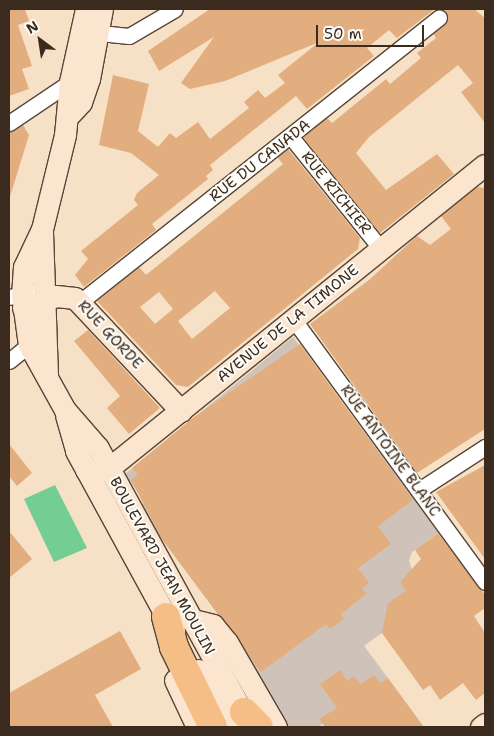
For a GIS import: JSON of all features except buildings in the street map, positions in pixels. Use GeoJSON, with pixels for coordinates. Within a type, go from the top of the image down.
{"type":"FeatureCollection","features":[{"type":"Feature","properties":{"kind":"highway"},"geometry":{"type":"LineString","coordinates":[[178,618],[174,646],[213,727]]}},
{"type":"Feature","properties":{"kind":"main road","name":"BOULEVARD JEAN MOULIN"},"geometry":{"type":"LineString","coordinates":[[86,9],[70,82],[70,114],[42,229],[24,267],[18,299],[28,345],[34,362],[47,375],[65,410],[86,470],[211,674],[246,723]]}},
{"type":"Feature","properties":{"kind":"main road","name":"BOULEVARD JEAN MOULIN"},"geometry":{"type":"LineString","coordinates":[[70,114],[81,102],[100,34],[102,9]]}},
{"type":"Feature","properties":{"kind":"main road","name":"AVENUE DE LA TIMONE"},"geometry":{"type":"LineString","coordinates":[[108,468],[485,165]]}},
{"type":"Feature","properties":{"kind":"main road","name":"BOULEVARD JEAN MOULIN"},"geometry":{"type":"LineString","coordinates":[[42,229],[47,375]]}},
{"type":"Feature","properties":{"kind":"main road","name":"RUE GORDE"},"geometry":{"type":"LineString","coordinates":[[18,299],[45,295],[69,296],[80,302],[181,411]]}},
{"type":"Feature","properties":{"kind":"main road","name":"BOULEVARD JEAN MOULIN"},"geometry":{"type":"LineString","coordinates":[[65,410],[98,448],[178,618]]}},
{"type":"Feature","properties":{"kind":"main road"},"geometry":{"type":"LineString","coordinates":[[86,470],[96,473],[108,468]]}},
{"type":"Feature","properties":{"kind":"main road"},"geometry":{"type":"LineString","coordinates":[[197,727],[164,656],[178,618],[212,625],[227,642],[276,727]]}},
{"type":"Feature","properties":{"kind":"main road"},"geometry":{"type":"LineString","coordinates":[[481,727],[485,724]]}},
{"type":"Feature","properties":{"kind":"street"},"geometry":{"type":"LineString","coordinates":[[79,42],[100,34],[129,36],[175,9]]}},
{"type":"Feature","properties":{"kind":"street","name":"RUE DU CANADA"},"geometry":{"type":"LineString","coordinates":[[80,302],[291,137],[438,17]]}},
{"type":"Feature","properties":{"kind":"street"},"geometry":{"type":"LineString","coordinates":[[9,123],[70,82]]}},
{"type":"Feature","properties":{"kind":"street","name":"RUE RICHIER"},"geometry":{"type":"LineString","coordinates":[[291,137],[381,249]]}},
{"type":"Feature","properties":{"kind":"street","name":"RUE ANTOINE BLANC"},"geometry":{"type":"LineString","coordinates":[[294,320],[485,582]]}},
{"type":"Feature","properties":{"kind":"street"},"geometry":{"type":"LineString","coordinates":[[9,362],[28,345]]}},
{"type":"Feature","properties":{"kind":"street"},"geometry":{"type":"LineString","coordinates":[[419,490],[485,447]]}},
{"type":"Feature","properties":{"kind":"shaded area"},"geometry":{"type":"Polygon","coordinates":[[[293,337],[439,532],[412,552],[409,561],[423,603],[364,646],[388,678],[318,727],[287,727],[234,636],[138,507],[145,502],[125,474],[293,337]]]}},
{"type":"Feature","properties":{"kind":"green space"},"geometry":{"type":"Polygon","coordinates":[[[55,485],[87,548],[54,562],[24,499],[55,485]]]}}]}
